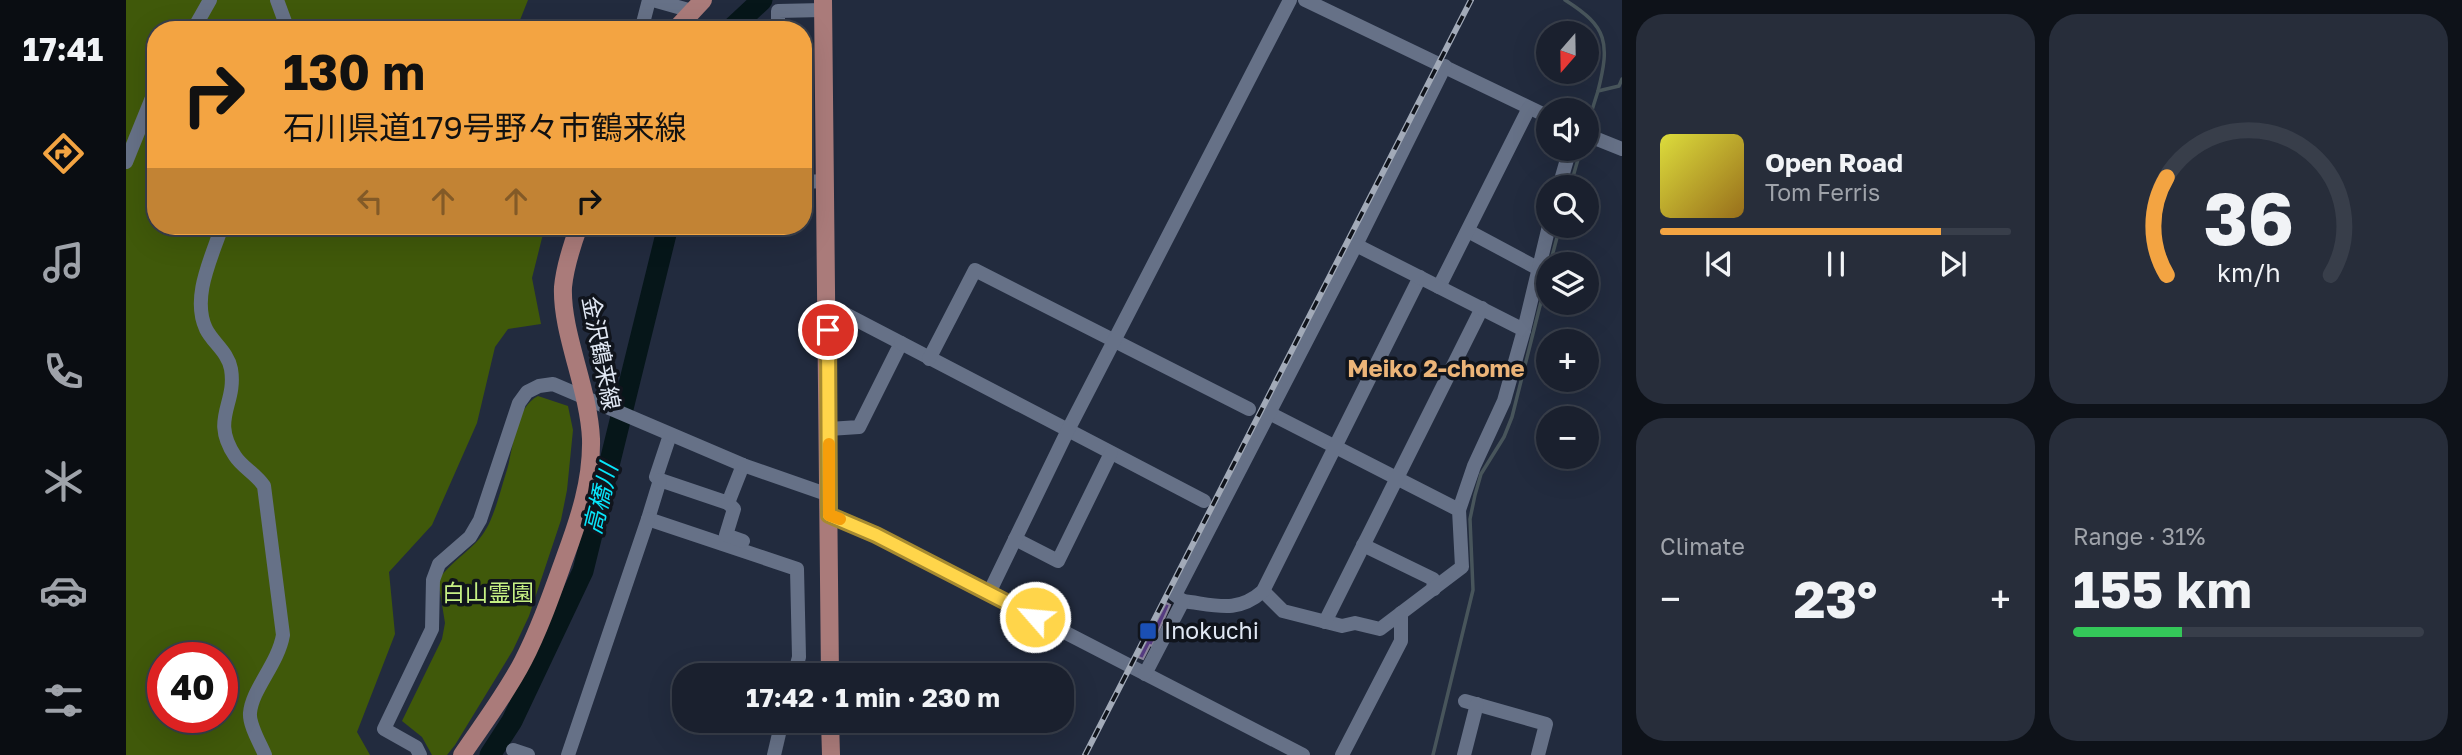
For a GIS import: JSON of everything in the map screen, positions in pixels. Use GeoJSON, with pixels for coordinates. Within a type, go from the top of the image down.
{"type":"FeatureCollection","features":[{"type":"Feature","properties":{"kind":"main road"},"geometry":{"type":"LineString","coordinates":[[683,21],[697,5]]}},
{"type":"Feature","properties":{"kind":"main road"},"geometry":{"type":"LineString","coordinates":[[823,5],[830,663]]}},
{"type":"Feature","properties":{"kind":"main road","name":"金沢鶴来線"},"geometry":{"type":"LineString","coordinates":[[462,755],[522,663],[540,625],[580,514],[589,479],[588,400],[566,318],[563,289],[576,235]]}},
{"type":"Feature","properties":{"kind":"main road"},"geometry":{"type":"LineString","coordinates":[[830,733],[831,755]]}},
{"type":"Feature","properties":{"kind":"street"},"geometry":{"type":"LineString","coordinates":[[198,21],[211,0]]}},
{"type":"Feature","properties":{"kind":"street"},"geometry":{"type":"LineString","coordinates":[[276,0],[284,21]]}},
{"type":"Feature","properties":{"kind":"street"},"geometry":{"type":"LineString","coordinates":[[644,21],[651,0],[697,5]]}},
{"type":"Feature","properties":{"kind":"street"},"geometry":{"type":"LineString","coordinates":[[989,593],[1068,430],[1290,0]]}},
{"type":"Feature","properties":{"kind":"street"},"geometry":{"type":"LineString","coordinates":[[1305,0],[1536,111]]}},
{"type":"Feature","properties":{"kind":"street"},"geometry":{"type":"LineString","coordinates":[[778,21],[778,11],[823,5]]}},
{"type":"Feature","properties":{"kind":"street"},"geometry":{"type":"LineString","coordinates":[[1420,277],[1263,590],[1250,603],[1237,607],[1183,601],[1175,595],[1356,245],[1445,66]]}},
{"type":"Feature","properties":{"kind":"street"},"geometry":{"type":"LineString","coordinates":[[1439,286],[1529,108]]}},
{"type":"Feature","properties":{"kind":"street"},"geometry":{"type":"LineString","coordinates":[[126,162],[147,110]]}},
{"type":"Feature","properties":{"kind":"street"},"geometry":{"type":"LineString","coordinates":[[1599,140],[1622,149]]}},
{"type":"Feature","properties":{"kind":"street"},"geometry":{"type":"LineString","coordinates":[[812,182],[825,181]]}},
{"type":"Feature","properties":{"kind":"street"},"geometry":{"type":"LineString","coordinates":[[1468,231],[1536,267]]}},
{"type":"Feature","properties":{"kind":"street"},"geometry":{"type":"LineString","coordinates":[[219,235],[200,295],[199,312],[206,331],[226,355],[231,369],[231,386],[222,425],[226,443],[237,460],[254,472],[264,486],[283,635],[280,654],[254,699],[249,715],[265,755]]}},
{"type":"Feature","properties":{"kind":"street"},"geometry":{"type":"LineString","coordinates":[[1356,245],[1524,330]]}},
{"type":"Feature","properties":{"kind":"street"},"geometry":{"type":"LineString","coordinates":[[929,359],[975,270],[1249,409]]}},
{"type":"Feature","properties":{"kind":"street"},"geometry":{"type":"LineString","coordinates":[[1263,590],[1283,611],[1342,626],[1355,623],[1380,629],[1462,567],[1459,510],[1474,466],[1504,401],[1536,281]]}},
{"type":"Feature","properties":{"kind":"street"},"geometry":{"type":"LineString","coordinates":[[828,305],[1204,501]]}},
{"type":"Feature","properties":{"kind":"street"},"geometry":{"type":"LineString","coordinates":[[1325,622],[1482,309]]}},
{"type":"Feature","properties":{"kind":"street"},"geometry":{"type":"LineString","coordinates":[[829,429],[859,427],[901,343]]}},
{"type":"Feature","properties":{"kind":"street"},"geometry":{"type":"LineString","coordinates":[[420,755],[416,747],[384,729],[432,629],[433,580],[439,564],[470,537],[480,520],[494,483],[512,417],[527,392],[554,384],[743,465],[830,495]]}},
{"type":"Feature","properties":{"kind":"street"},"geometry":{"type":"LineString","coordinates":[[1269,414],[1459,510]]}},
{"type":"Feature","properties":{"kind":"street"},"geometry":{"type":"LineString","coordinates":[[670,435],[656,477],[728,503],[734,509],[726,535],[784,555]]}},
{"type":"Feature","properties":{"kind":"street"},"geometry":{"type":"LineString","coordinates":[[1015,539],[1058,561],[1111,453]]}},
{"type":"Feature","properties":{"kind":"street"},"geometry":{"type":"LineString","coordinates":[[728,503],[743,465]]}},
{"type":"Feature","properties":{"kind":"street"},"geometry":{"type":"LineString","coordinates":[[568,755],[660,480]]}},
{"type":"Feature","properties":{"kind":"street"},"geometry":{"type":"LineString","coordinates":[[829,515],[876,535],[1303,755]]}},
{"type":"Feature","properties":{"kind":"street"},"geometry":{"type":"LineString","coordinates":[[648,519],[797,569],[797,663]]}},
{"type":"Feature","properties":{"kind":"street"},"geometry":{"type":"LineString","coordinates":[[1363,545],[1433,579],[1434,589]]}},
{"type":"Feature","properties":{"kind":"street"},"geometry":{"type":"LineString","coordinates":[[1145,674],[1183,601]]}},
{"type":"Feature","properties":{"kind":"street"},"geometry":{"type":"LineString","coordinates":[[1342,755],[1401,640],[1401,613]]}},
{"type":"Feature","properties":{"kind":"street"},"geometry":{"type":"LineString","coordinates":[[1465,755],[1471,703],[1546,723],[1538,755]]}},
{"type":"Feature","properties":{"kind":"street"},"geometry":{"type":"LineString","coordinates":[[774,755],[779,733]]}},
{"type":"Feature","properties":{"kind":"street"},"geometry":{"type":"LineString","coordinates":[[1267,755],[1274,740]]}},
{"type":"Feature","properties":{"kind":"street"},"geometry":{"type":"LineString","coordinates":[[513,750],[528,755]]}},
{"type":"Feature","properties":{"kind":"green space"},"geometry":{"type":"Polygon","coordinates":[[[126,0],[528,0],[520,21],[147,21],[147,235],[543,235],[532,278],[541,324],[508,329],[495,347],[477,423],[432,525],[389,572],[395,634],[357,732],[370,755],[126,755],[126,0]]]}},
{"type":"Feature","properties":{"kind":"green space","name":"白山霊園"},"geometry":{"type":"Polygon","coordinates":[[[538,396],[568,406],[573,430],[561,520],[529,616],[513,650],[455,745],[447,755],[432,755],[422,737],[402,721],[442,639],[445,623],[438,580],[485,532],[496,507],[519,419],[530,402],[538,396]]]}},
{"type":"Feature","properties":{"kind":"building"},"geometry":{"type":"Polygon","coordinates":[[[1166,603],[1170,605],[1152,646],[1150,645],[1143,659],[1138,657],[1166,603]]]}},
{"type":"Feature","properties":{"kind":"waterway","name":"高橋川"},"geometry":{"type":"LineString","coordinates":[[740,21],[762,0]]}},
{"type":"Feature","properties":{"kind":"waterway"},"geometry":{"type":"LineString","coordinates":[[1565,0],[1590,19],[1602,38],[1604,60],[1598,91]]}},
{"type":"Feature","properties":{"kind":"waterway"},"geometry":{"type":"LineString","coordinates":[[1596,98],[1598,91],[1619,86],[1622,79]]}},
{"type":"Feature","properties":{"kind":"waterway"},"geometry":{"type":"LineString","coordinates":[[1573,175],[1578,161]]}},
{"type":"Feature","properties":{"kind":"waterway","name":"高橋川"},"geometry":{"type":"LineString","coordinates":[[490,755],[512,721],[583,571],[666,235]]}},
{"type":"Feature","properties":{"kind":"waterway"},"geometry":{"type":"LineString","coordinates":[[1553,252],[1557,238]]}},
{"type":"Feature","properties":{"kind":"waterway"},"geometry":{"type":"LineString","coordinates":[[1433,755],[1473,590],[1470,519],[1475,495],[1481,474],[1504,437],[1512,417],[1538,315]]}},
{"type":"Feature","properties":{"kind":"railway"},"geometry":{"type":"LineString","coordinates":[[1085,755],[1471,0]]}},
{"type":"Feature","properties":{"kind":"slow traffic"},"geometry":{"type":"LineString","coordinates":[[829,444],[829,515],[840,519]]}},
{"type":"Feature","properties":{"kind":"place","name":"Inokuchi"},"geometry":{"type":"Point","coordinates":[1148,631]}},
{"type":"Feature","properties":{"kind":"district","name":"Meiko 2-chome"},"geometry":{"type":"Point","coordinates":[1436,369]}},
{"type":"Feature","properties":{"kind":"route"},"geometry":{"type":"LineString","coordinates":[[828,330],[829,515],[876,535],[1035,617]]}}]}
